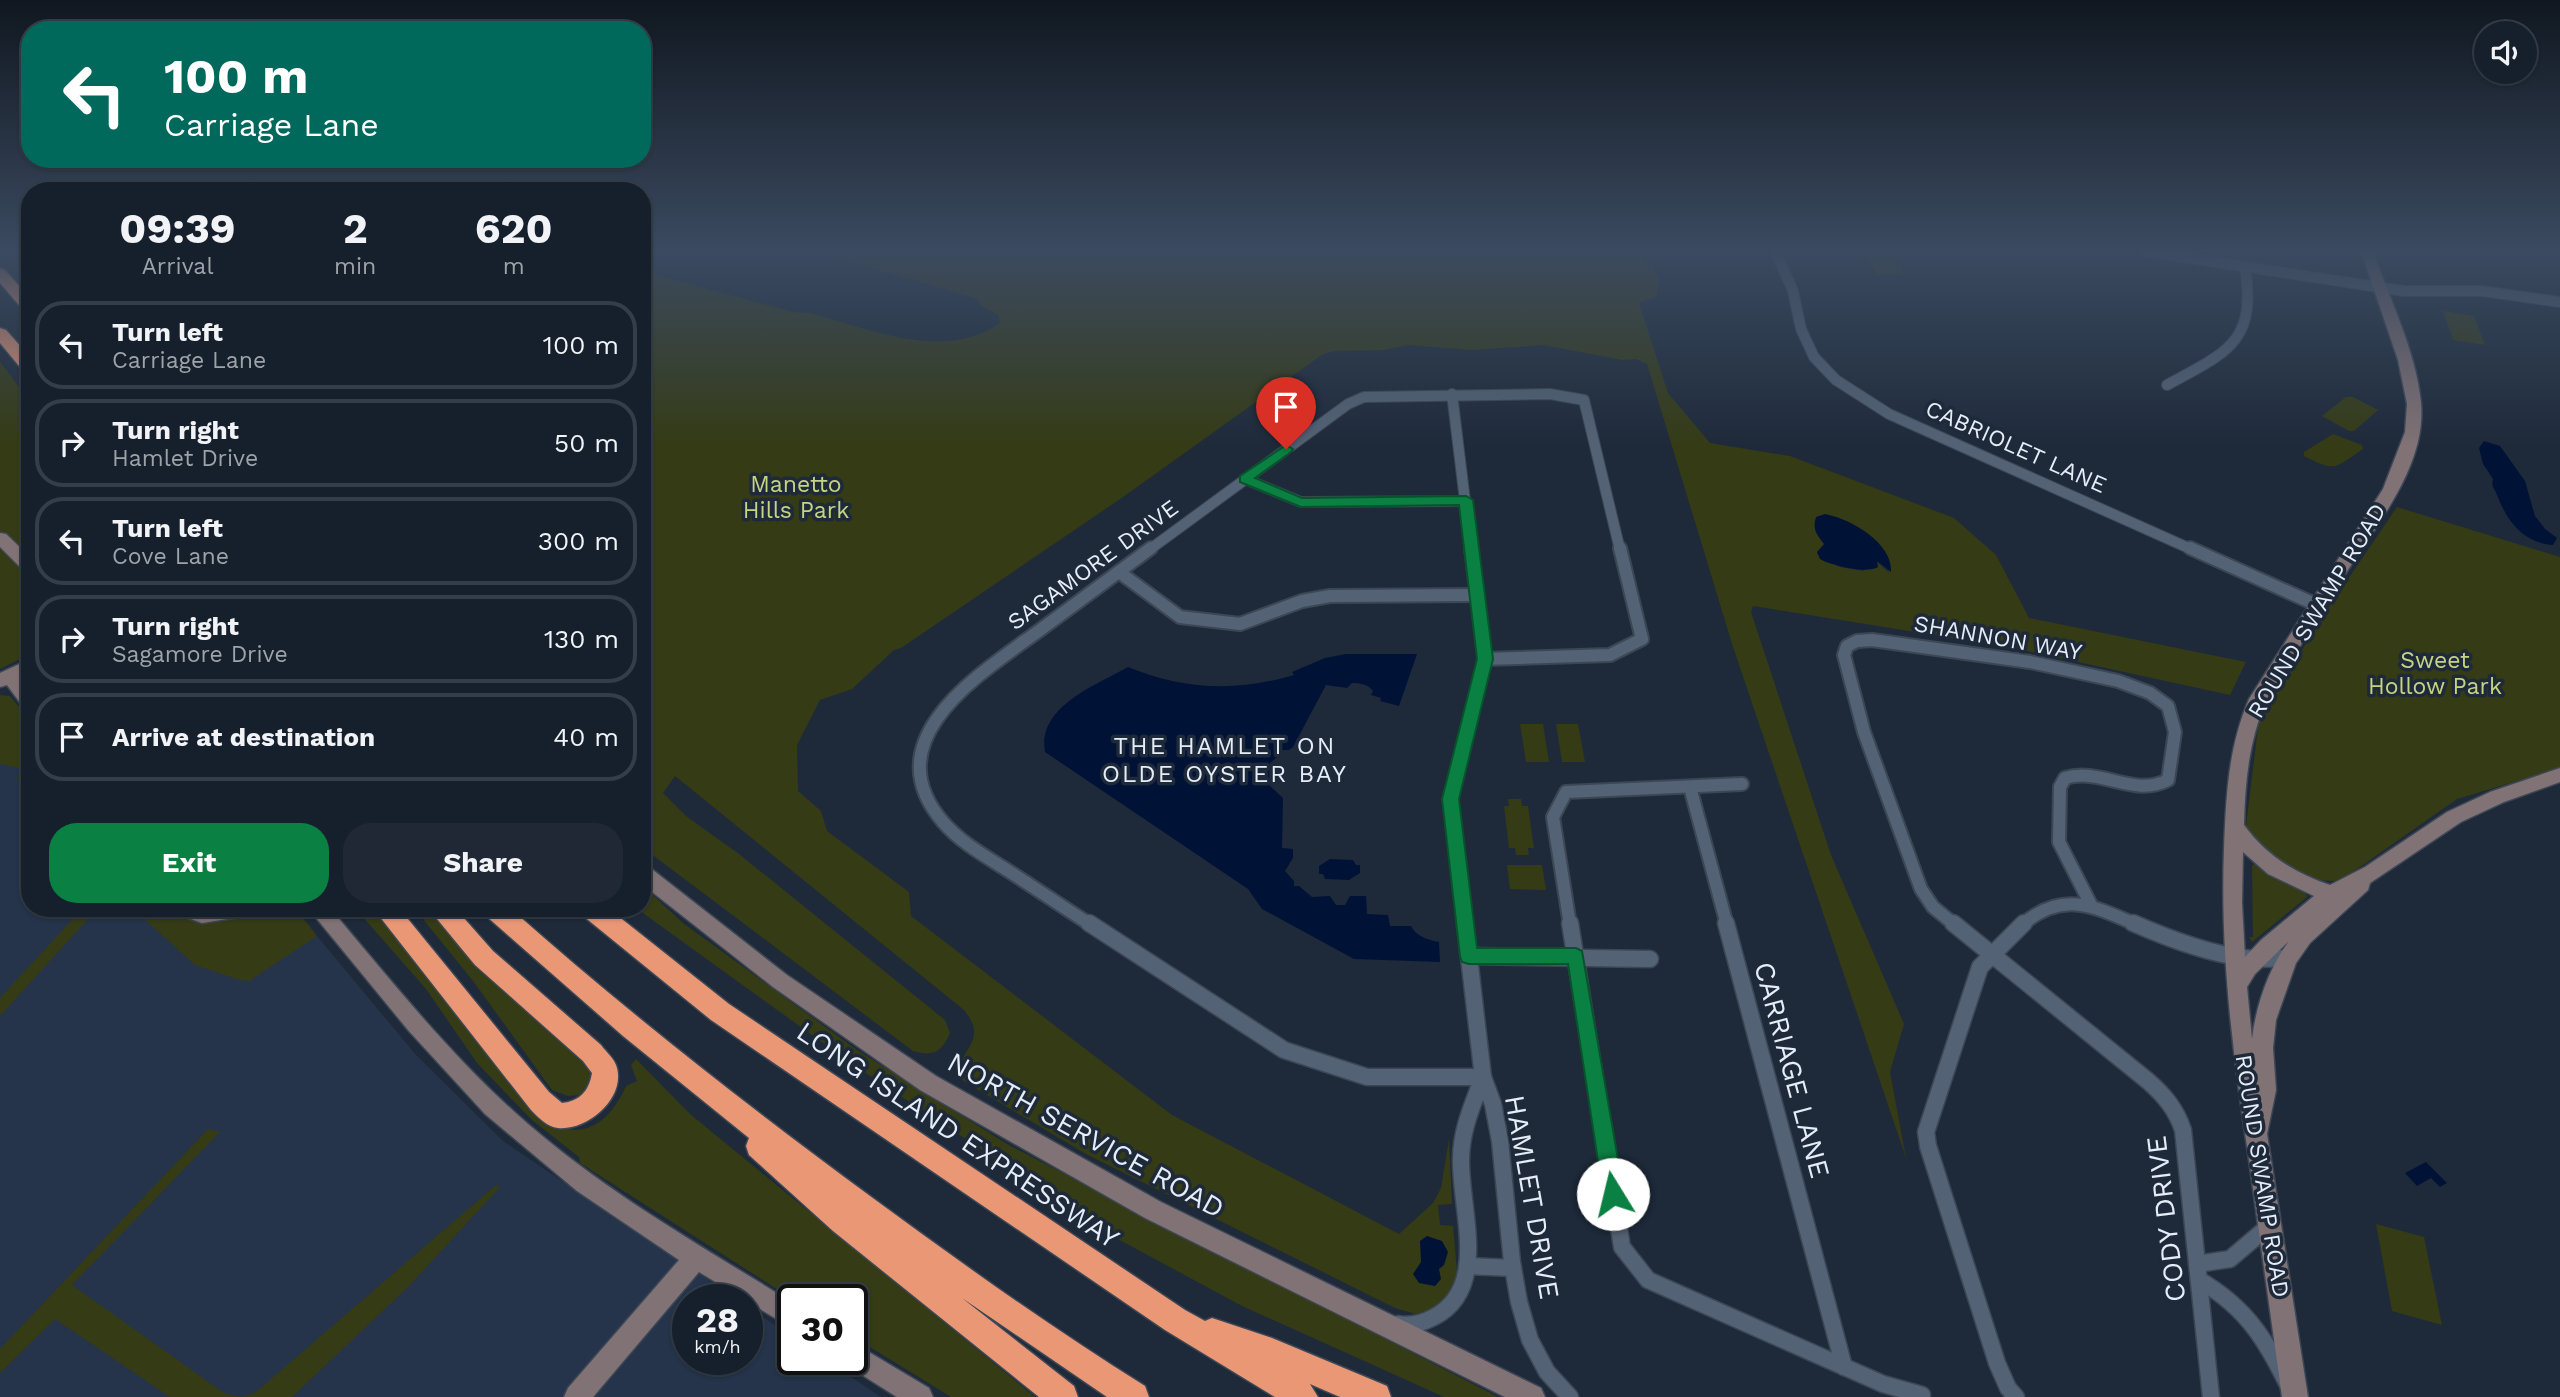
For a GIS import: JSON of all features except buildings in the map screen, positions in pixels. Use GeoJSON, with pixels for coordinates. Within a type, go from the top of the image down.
{"type":"FeatureCollection","features":[{"type":"Feature","properties":{"kind":"highway"},"geometry":{"type":"LineString","coordinates":[[0,333],[21,358]]}},
{"type":"Feature","properties":{"kind":"highway"},"geometry":{"type":"LineString","coordinates":[[392,917],[540,1101],[557,1116],[575,1115],[594,1103],[603,1088],[605,1070],[592,1053],[484,958],[448,917]]}},
{"type":"Feature","properties":{"kind":"highway"},"geometry":{"type":"LineString","coordinates":[[503,917],[661,1053],[843,1221],[1063,1397]]}},
{"type":"Feature","properties":{"kind":"highway","name":"LONG ISLAND EXPRESSWAY"},"geometry":{"type":"LineString","coordinates":[[601,917],[720,1012],[1175,1320],[1303,1397]]}},
{"type":"Feature","properties":{"kind":"highway"},"geometry":{"type":"LineString","coordinates":[[661,1053],[805,1165],[952,1274],[1134,1397]]}},
{"type":"Feature","properties":{"kind":"highway"},"geometry":{"type":"LineString","coordinates":[[1175,1320],[1272,1353],[1377,1397]]}},
{"type":"Feature","properties":{"kind":"main road","name":"ROUND SWAMP ROAD"},"geometry":{"type":"LineString","coordinates":[[2294,1397],[2270,1225],[2255,1146],[2236,987],[2232,903],[2236,777],[2246,727],[2265,686],[2390,489],[2407,453],[2414,424],[2410,383],[2387,316]]}},
{"type":"Feature","properties":{"kind":"main road"},"geometry":{"type":"LineString","coordinates":[[0,538],[21,559]]}},
{"type":"Feature","properties":{"kind":"main road"},"geometry":{"type":"LineString","coordinates":[[21,670],[5,679],[21,694]]}},
{"type":"Feature","properties":{"kind":"main road"},"geometry":{"type":"LineString","coordinates":[[2236,987],[2256,958],[2331,894],[2372,873],[2455,817],[2497,797],[2560,775]]}},
{"type":"Feature","properties":{"kind":"main road"},"geometry":{"type":"LineString","coordinates":[[2233,824],[2253,852],[2267,865],[2286,876],[2331,894]]}},
{"type":"Feature","properties":{"kind":"main road"},"geometry":{"type":"LineString","coordinates":[[2255,1146],[2265,1090],[2262,1048],[2265,1020],[2288,958],[2303,937],[2345,901],[2372,873]]}},
{"type":"Feature","properties":{"kind":"main road","name":"NORTH SERVICE ROAD"},"geometry":{"type":"LineString","coordinates":[[651,880],[780,981],[928,1083],[1153,1210],[1532,1397]]}},
{"type":"Feature","properties":{"kind":"main road"},"geometry":{"type":"LineString","coordinates":[[316,917],[334,928]]}},
{"type":"Feature","properties":{"kind":"main road"},"geometry":{"type":"LineString","coordinates":[[325,917],[435,1046],[501,1113],[561,1165],[697,1257],[777,1307]]}},
{"type":"Feature","properties":{"kind":"main road"},"geometry":{"type":"LineString","coordinates":[[577,1397],[697,1257]]}},
{"type":"Feature","properties":{"kind":"main road"},"geometry":{"type":"LineString","coordinates":[[868,1364],[920,1397]]}},
{"type":"Feature","properties":{"kind":"street","name":"CABRIOLET LANE"},"geometry":{"type":"LineString","coordinates":[[1799,316],[1808,347],[1838,381],[1859,398],[1889,414],[2317,605]]}},
{"type":"Feature","properties":{"kind":"street"},"geometry":{"type":"LineString","coordinates":[[2167,385],[2215,357],[2243,331],[2249,316]]}},
{"type":"Feature","properties":{"kind":"street","name":"SAGAMORE DRIVE"},"geometry":{"type":"LineString","coordinates":[[1483,1077],[1367,1077],[1284,1050],[976,850],[943,822],[923,792],[919,762],[925,734],[947,702],[972,679],[1348,404],[1364,397],[1452,394],[1566,395],[1584,400],[1642,639],[1610,655],[1485,659]]}},
{"type":"Feature","properties":{"kind":"street","name":"HAMLET DRIVE"},"geometry":{"type":"LineString","coordinates":[[1452,394],[1485,659],[1451,799],[1483,1077],[1494,1107],[1513,1268],[1535,1350],[1556,1386],[1570,1397]]}},
{"type":"Feature","properties":{"kind":"street"},"geometry":{"type":"LineString","coordinates":[[1245,479],[1301,502],[1466,500]]}},
{"type":"Feature","properties":{"kind":"street"},"geometry":{"type":"LineString","coordinates":[[1119,572],[1180,617],[1230,624],[1241,624],[1302,601],[1330,596],[1477,595]]}},
{"type":"Feature","properties":{"kind":"street","name":"SHANNON WAY"},"geometry":{"type":"LineString","coordinates":[[1991,955],[1933,906],[1921,889],[1864,732],[1844,656],[1847,646],[1857,641],[1872,640],[2039,663],[2140,688],[2161,699],[2170,709],[2174,727],[2168,780],[2158,788],[2142,788],[2084,772],[2065,778],[2060,787],[2059,842],[2091,905]]}},
{"type":"Feature","properties":{"kind":"street"},"geometry":{"type":"LineString","coordinates":[[1742,785],[1566,792],[1553,817],[1622,1247],[1648,1280],[1883,1384],[1922,1395]]}},
{"type":"Feature","properties":{"kind":"street","name":"CARRIAGE LANE"},"geometry":{"type":"LineString","coordinates":[[1690,787],[1844,1367]]}},
{"type":"Feature","properties":{"kind":"street"},"geometry":{"type":"LineString","coordinates":[[2016,1397],[2008,1388],[1997,1363],[1927,1146],[1926,1132],[1980,967],[2029,919],[2046,908],[2067,904],[2091,905],[2164,937],[2234,956],[2288,958]]}},
{"type":"Feature","properties":{"kind":"street","name":"CODY DRIVE"},"geometry":{"type":"LineString","coordinates":[[1991,955],[2148,1081],[2166,1097],[2179,1114],[2183,1130],[2211,1397]]}},
{"type":"Feature","properties":{"kind":"street"},"geometry":{"type":"LineString","coordinates":[[1469,956],[1650,959]]}},
{"type":"Feature","properties":{"kind":"street","name":"HAMLET DRIVE"},"geometry":{"type":"LineString","coordinates":[[1366,1317],[1406,1326],[1435,1318],[1456,1305],[1466,1283],[1467,1266],[1462,1140],[1483,1077]]}},
{"type":"Feature","properties":{"kind":"street"},"geometry":{"type":"LineString","coordinates":[[2270,1225],[2232,1260],[2214,1264],[2198,1272],[2246,1312],[2267,1343],[2294,1397]]}},
{"type":"Feature","properties":{"kind":"street"},"geometry":{"type":"LineString","coordinates":[[1467,1266],[1513,1268]]}},
{"type":"Feature","properties":{"kind":"shaded area"},"geometry":{"type":"Polygon","coordinates":[[[21,728],[21,917],[186,917],[200,924],[230,917],[301,917],[416,1055],[503,1141],[714,1284],[672,1284],[672,1375],[763,1375],[763,1317],[777,1327],[777,1375],[848,1375],[881,1397],[0,1397],[0,738],[21,728]]]}},
{"type":"Feature","properties":{"kind":"green space","name":"Manetto Hills Park"},"geometry":{"type":"Polygon","coordinates":[[[651,316],[820,316],[906,339],[931,341],[978,335],[1000,323],[998,316],[1643,316],[1668,393],[1710,443],[1790,456],[1954,518],[1996,555],[2029,618],[2246,662],[2230,695],[2009,647],[1753,606],[1751,612],[1831,855],[1904,1024],[1890,1072],[1906,1158],[1733,647],[1647,364],[1636,359],[1623,360],[1543,345],[1472,350],[1408,345],[1384,350],[1335,351],[1323,354],[1123,497],[901,648],[894,650],[852,689],[820,700],[797,745],[798,791],[821,811],[827,831],[909,892],[911,916],[1172,1115],[1399,1234],[1433,1203],[1441,1188],[1449,1139],[1452,1204],[1438,1205],[1440,1225],[1453,1226],[1458,1283],[1451,1299],[1435,1310],[1416,1314],[1395,1308],[1086,1154],[962,1080],[960,1069],[974,1031],[972,1021],[964,1010],[675,776],[663,793],[686,816],[739,854],[945,1020],[950,1033],[944,1045],[931,1053],[913,1051],[651,854],[651,316]],[[1837,517],[1824,547],[1817,553],[1840,567],[1863,571],[1876,561],[1889,573],[1877,544],[1837,517]]]}},
{"type":"Feature","properties":{"kind":"green space"},"geometry":{"type":"Polygon","coordinates":[[[2445,316],[2474,316],[2485,345],[2453,340],[2445,316]]]}},
{"type":"Feature","properties":{"kind":"green space"},"geometry":{"type":"Polygon","coordinates":[[[0,362],[21,389],[21,658],[0,669],[0,362]]]}},
{"type":"Feature","properties":{"kind":"green space"},"geometry":{"type":"Polygon","coordinates":[[[2346,397],[2353,397],[2378,410],[2354,431],[2349,431],[2322,416],[2346,397]]]}},
{"type":"Feature","properties":{"kind":"green space"},"geometry":{"type":"Polygon","coordinates":[[[2333,434],[2362,445],[2363,449],[2335,466],[2323,465],[2304,456],[2304,452],[2333,434]]]}},
{"type":"Feature","properties":{"kind":"green space","name":"Sweet Hollow Park"},"geometry":{"type":"Polygon","coordinates":[[[2397,507],[2560,557],[2560,768],[2457,799],[2350,874],[2334,881],[2311,880],[2262,853],[2246,826],[2259,719],[2329,607],[2397,507]]]}},
{"type":"Feature","properties":{"kind":"green space"},"geometry":{"type":"Polygon","coordinates":[[[0,695],[10,696],[21,709],[21,768],[0,764],[0,695]]]}},
{"type":"Feature","properties":{"kind":"green space"},"geometry":{"type":"Polygon","coordinates":[[[1520,724],[1543,724],[1549,762],[1526,762],[1520,724]]]}},
{"type":"Feature","properties":{"kind":"green space"},"geometry":{"type":"Polygon","coordinates":[[[1556,724],[1578,724],[1585,762],[1562,762],[1556,724]]]}},
{"type":"Feature","properties":{"kind":"green space"},"geometry":{"type":"Polygon","coordinates":[[[1508,799],[1521,799],[1522,806],[1528,806],[1534,848],[1528,848],[1529,855],[1516,855],[1515,848],[1509,848],[1504,806],[1509,806],[1508,799]]]}},
{"type":"Feature","properties":{"kind":"green space"},"geometry":{"type":"Polygon","coordinates":[[[2255,863],[2304,889],[2307,897],[2252,942],[2249,937],[2253,937],[2252,866],[2255,863]]]}},
{"type":"Feature","properties":{"kind":"green space"},"geometry":{"type":"Polygon","coordinates":[[[1507,865],[1542,865],[1546,890],[1510,889],[1507,865]]]}},
{"type":"Feature","properties":{"kind":"green space"},"geometry":{"type":"Polygon","coordinates":[[[651,893],[683,923],[857,1050],[1007,1144],[1498,1397],[1444,1397],[1242,1306],[1116,1238],[852,1064],[648,917],[651,917],[651,893]]]}},
{"type":"Feature","properties":{"kind":"green space"},"geometry":{"type":"Polygon","coordinates":[[[75,917],[90,917],[0,1016],[0,998],[75,917]]]}},
{"type":"Feature","properties":{"kind":"green space"},"geometry":{"type":"Polygon","coordinates":[[[142,917],[188,917],[204,923],[233,917],[301,917],[317,936],[250,981],[195,965],[142,917]]]}},
{"type":"Feature","properties":{"kind":"green space"},"geometry":{"type":"Polygon","coordinates":[[[363,917],[385,917],[543,1118],[557,1126],[570,1129],[592,1126],[602,1120],[611,1111],[626,1086],[637,1081],[631,1065],[636,1059],[690,1114],[1035,1397],[951,1397],[868,1346],[868,1284],[777,1284],[777,1289],[580,1163],[579,1157],[532,1120],[477,1063],[426,989],[363,917]]]}},
{"type":"Feature","properties":{"kind":"green space"},"geometry":{"type":"Polygon","coordinates":[[[421,917],[436,917],[583,1059],[595,1073],[591,1085],[581,1095],[568,1096],[552,1090],[473,981],[421,917]]]}},
{"type":"Feature","properties":{"kind":"green space"},"geometry":{"type":"Polygon","coordinates":[[[208,1129],[220,1132],[72,1285],[224,1393],[242,1397],[170,1397],[55,1319],[0,1373],[0,1349],[208,1129]]]}},
{"type":"Feature","properties":{"kind":"green space"},"geometry":{"type":"Polygon","coordinates":[[[496,1185],[500,1187],[409,1286],[292,1397],[242,1397],[256,1392],[496,1185]]]}},
{"type":"Feature","properties":{"kind":"green space"},"geometry":{"type":"Polygon","coordinates":[[[2376,1224],[2424,1237],[2442,1325],[2392,1311],[2376,1224]]]}},
{"type":"Feature","properties":{"kind":"water"},"geometry":{"type":"Polygon","coordinates":[[[2484,441],[2500,446],[2525,481],[2535,516],[2545,529],[2557,538],[2553,545],[2533,540],[2511,522],[2493,487],[2493,479],[2483,464],[2479,448],[2484,441]]]}},
{"type":"Feature","properties":{"kind":"water"},"geometry":{"type":"Polygon","coordinates":[[[1825,514],[1847,521],[1878,542],[1890,561],[1891,572],[1877,561],[1878,567],[1866,570],[1820,559],[1817,552],[1824,544],[1816,532],[1815,521],[1816,517],[1825,514]]]}},
{"type":"Feature","properties":{"kind":"water"},"geometry":{"type":"Polygon","coordinates":[[[1346,654],[1417,654],[1399,706],[1380,701],[1381,698],[1371,695],[1373,691],[1364,684],[1352,683],[1347,688],[1326,685],[1293,747],[1280,750],[1280,755],[1270,763],[1269,785],[1283,798],[1282,848],[1293,849],[1293,858],[1285,871],[1294,881],[1294,886],[1299,886],[1312,897],[1330,896],[1336,905],[1345,905],[1350,896],[1366,896],[1367,914],[1388,915],[1390,926],[1411,926],[1423,937],[1439,942],[1440,962],[1354,959],[1262,909],[1248,889],[1045,752],[1045,736],[1050,722],[1060,710],[1086,690],[1128,667],[1187,684],[1246,685],[1294,675],[1292,672],[1325,658],[1346,654]]]}},
{"type":"Feature","properties":{"kind":"water"},"geometry":{"type":"Polygon","coordinates":[[[1330,859],[1353,860],[1356,865],[1360,865],[1360,873],[1349,880],[1325,879],[1323,874],[1319,874],[1319,866],[1330,859]]]}},
{"type":"Feature","properties":{"kind":"water"},"geometry":{"type":"Polygon","coordinates":[[[2426,1162],[2447,1183],[2440,1187],[2431,1178],[2417,1186],[2405,1173],[2426,1162]]]}},
{"type":"Feature","properties":{"kind":"water"},"geometry":{"type":"Polygon","coordinates":[[[1427,1236],[1442,1241],[1448,1252],[1444,1265],[1439,1269],[1441,1279],[1435,1286],[1419,1283],[1413,1274],[1421,1262],[1420,1241],[1427,1236]]]}},
{"type":"Feature","properties":{"kind":"district","name":"THE HAMLET ON OLDE OYSTER BAY"},"geometry":{"type":"Point","coordinates":[1225,760]}},
{"type":"Feature","properties":{"kind":"route"},"geometry":{"type":"LineString","coordinates":[[1286,449],[1245,479],[1275,494],[1301,502],[1466,500],[1485,659],[1451,799],[1469,956],[1576,956],[1613,1194]]}}]}
